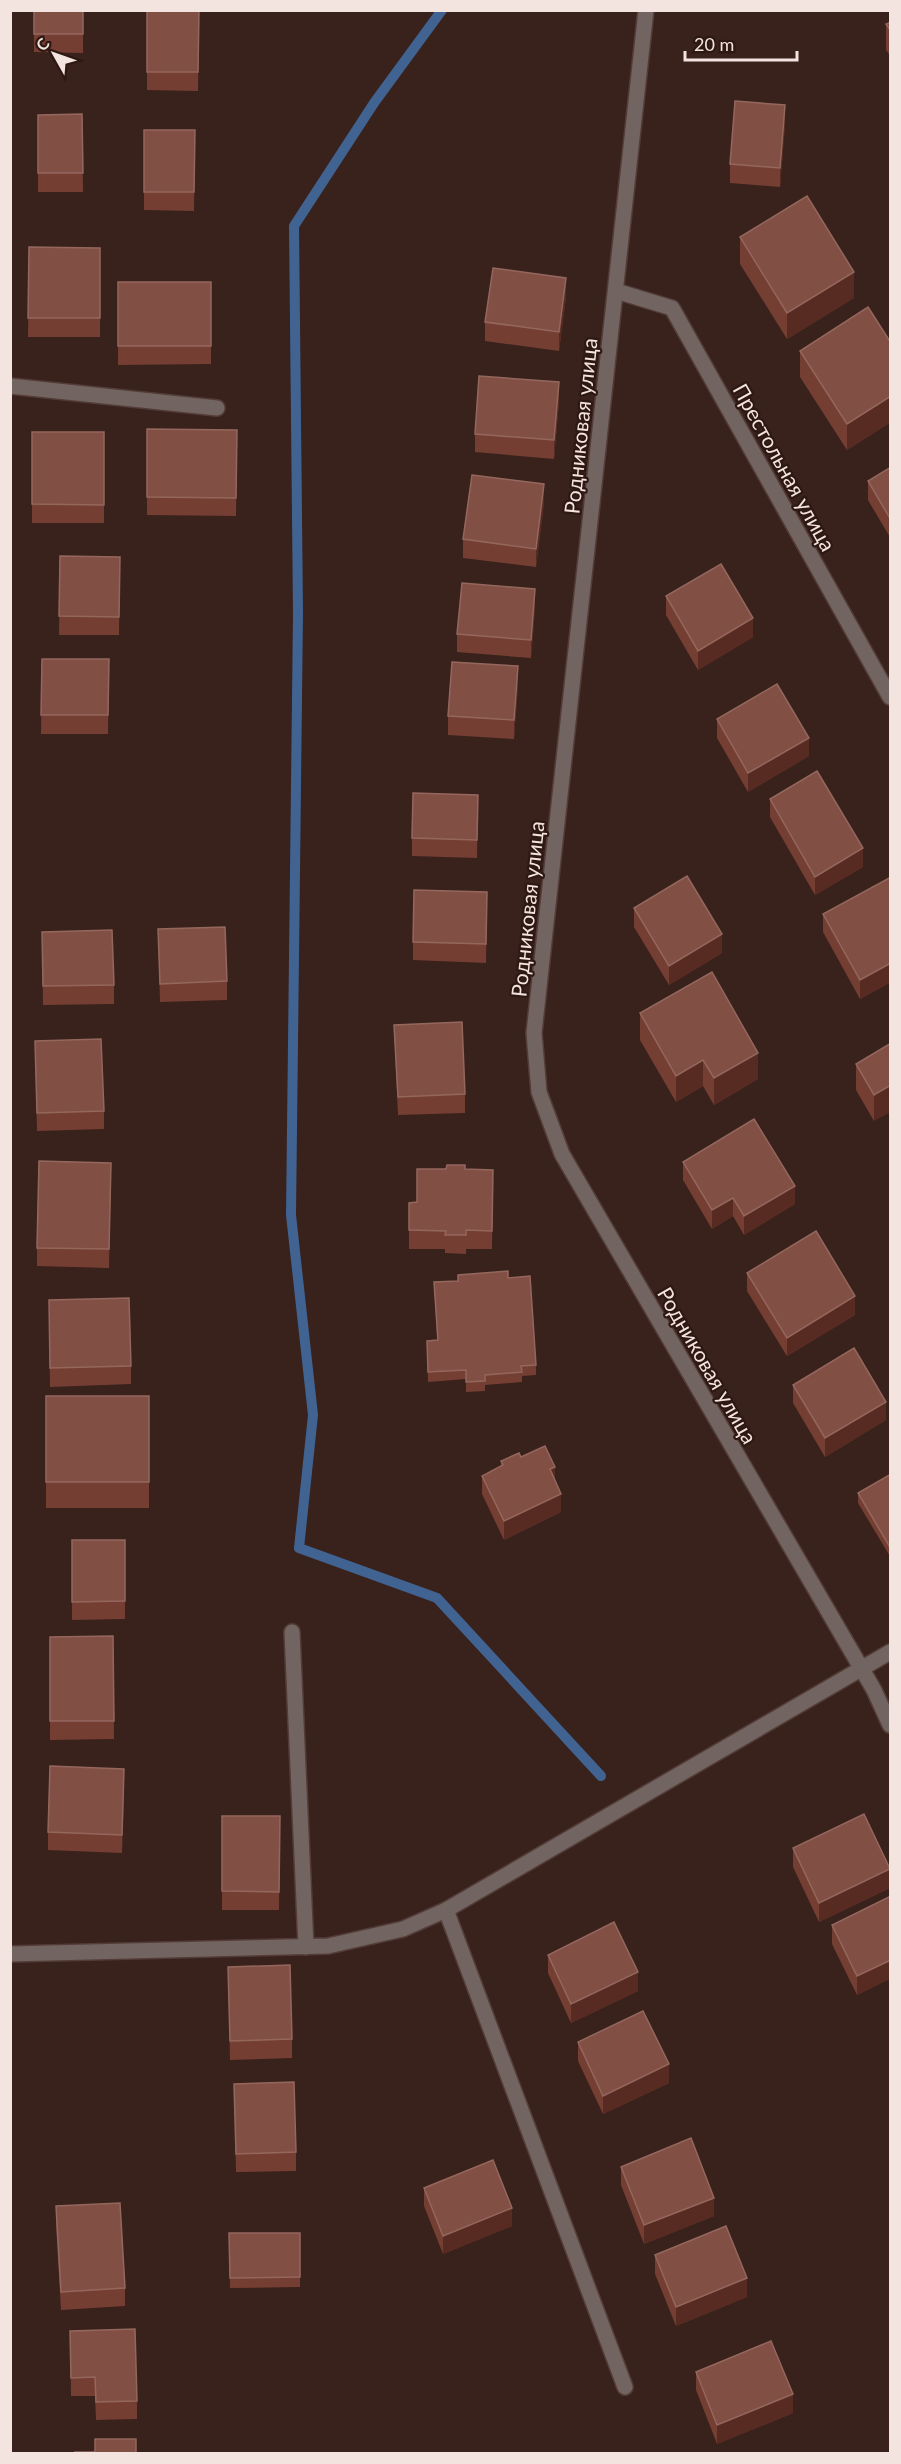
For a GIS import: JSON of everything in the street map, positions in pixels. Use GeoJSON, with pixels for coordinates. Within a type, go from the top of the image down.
{"type":"FeatureCollection","features":[{"type":"Feature","properties":{"kind":"street","name":"Родниковая улица"},"geometry":{"type":"LineString","coordinates":[[646,10],[534,1033],[539,1092],[562,1154],[861,1668],[891,1725]]}},
{"type":"Feature","properties":{"kind":"street","name":"Престольная улица"},"geometry":{"type":"LineString","coordinates":[[616,291],[672,308],[891,697]]}},
{"type":"Feature","properties":{"kind":"street"},"geometry":{"type":"LineString","coordinates":[[10,386],[217,408]]}},
{"type":"Feature","properties":{"kind":"street"},"geometry":{"type":"LineString","coordinates":[[292,1632],[306,1947]]}},
{"type":"Feature","properties":{"kind":"street"},"geometry":{"type":"LineString","coordinates":[[10,1954],[328,1946],[403,1929],[446,1911],[891,1652]]}},
{"type":"Feature","properties":{"kind":"street"},"geometry":{"type":"LineString","coordinates":[[446,1911],[625,2388]]}},
{"type":"Feature","properties":{"kind":"building"},"geometry":{"type":"Polygon","coordinates":[[[34,10],[83,10],[83,34],[34,34],[34,10]]]}},
{"type":"Feature","properties":{"kind":"building"},"geometry":{"type":"Polygon","coordinates":[[[147,10],[199,10],[198,72],[147,72],[147,10]]]}},
{"type":"Feature","properties":{"kind":"building"},"geometry":{"type":"Polygon","coordinates":[[[735,101],[785,105],[780,168],[730,164],[735,101]]]}},
{"type":"Feature","properties":{"kind":"building"},"geometry":{"type":"Polygon","coordinates":[[[82,114],[83,173],[38,173],[38,115],[82,114]]]}},
{"type":"Feature","properties":{"kind":"building"},"geometry":{"type":"Polygon","coordinates":[[[144,130],[195,130],[194,192],[144,192],[144,130]]]}},
{"type":"Feature","properties":{"kind":"building"},"geometry":{"type":"Polygon","coordinates":[[[807,196],[854,272],[787,313],[740,237],[807,196]]]}},
{"type":"Feature","properties":{"kind":"building"},"geometry":{"type":"Polygon","coordinates":[[[29,247],[100,248],[100,318],[28,318],[29,247]]]}},
{"type":"Feature","properties":{"kind":"building"},"geometry":{"type":"Polygon","coordinates":[[[493,268],[566,278],[559,332],[485,322],[493,268]]]}},
{"type":"Feature","properties":{"kind":"building"},"geometry":{"type":"Polygon","coordinates":[[[118,282],[211,282],[211,346],[118,346],[118,282]]]}},
{"type":"Feature","properties":{"kind":"building"},"geometry":{"type":"Polygon","coordinates":[[[868,307],[891,343],[891,396],[847,424],[800,351],[868,307]]]}},
{"type":"Feature","properties":{"kind":"building"},"geometry":{"type":"Polygon","coordinates":[[[479,376],[559,382],[554,440],[475,434],[479,376]]]}},
{"type":"Feature","properties":{"kind":"building"},"geometry":{"type":"Polygon","coordinates":[[[147,429],[237,430],[236,498],[147,497],[147,429]]]}},
{"type":"Feature","properties":{"kind":"building"},"geometry":{"type":"Polygon","coordinates":[[[32,432],[104,432],[104,505],[32,504],[32,432]]]}},
{"type":"Feature","properties":{"kind":"building"},"geometry":{"type":"Polygon","coordinates":[[[891,467],[891,520],[868,481],[891,467]]]}},
{"type":"Feature","properties":{"kind":"building"},"geometry":{"type":"Polygon","coordinates":[[[472,475],[544,484],[536,549],[463,539],[472,475]]]}},
{"type":"Feature","properties":{"kind":"building"},"geometry":{"type":"Polygon","coordinates":[[[60,556],[120,557],[119,617],[59,616],[60,556]]]}},
{"type":"Feature","properties":{"kind":"building"},"geometry":{"type":"Polygon","coordinates":[[[721,564],[753,618],[698,651],[666,596],[721,564]]]}},
{"type":"Feature","properties":{"kind":"building"},"geometry":{"type":"Polygon","coordinates":[[[462,583],[535,589],[531,640],[457,634],[462,583]]]}},
{"type":"Feature","properties":{"kind":"building"},"geometry":{"type":"Polygon","coordinates":[[[42,659],[109,659],[108,715],[41,715],[42,659]]]}},
{"type":"Feature","properties":{"kind":"building"},"geometry":{"type":"Polygon","coordinates":[[[452,662],[518,666],[514,720],[448,716],[452,662]]]}},
{"type":"Feature","properties":{"kind":"building"},"geometry":{"type":"Polygon","coordinates":[[[777,684],[809,738],[748,773],[717,719],[777,684]]]}},
{"type":"Feature","properties":{"kind":"building"},"geometry":{"type":"Polygon","coordinates":[[[817,771],[863,848],[815,877],[770,799],[817,771]]]}},
{"type":"Feature","properties":{"kind":"building"},"geometry":{"type":"Polygon","coordinates":[[[413,793],[478,795],[477,840],[412,838],[413,793]]]}},
{"type":"Feature","properties":{"kind":"building"},"geometry":{"type":"Polygon","coordinates":[[[687,876],[722,934],[669,966],[634,908],[687,876]]]}},
{"type":"Feature","properties":{"kind":"building"},"geometry":{"type":"Polygon","coordinates":[[[891,877],[891,963],[860,980],[823,914],[891,877]]]}},
{"type":"Feature","properties":{"kind":"building"},"geometry":{"type":"Polygon","coordinates":[[[414,890],[487,892],[486,944],[413,942],[414,890]]]}},
{"type":"Feature","properties":{"kind":"building"},"geometry":{"type":"Polygon","coordinates":[[[225,927],[227,981],[160,984],[158,929],[225,927]]]}},
{"type":"Feature","properties":{"kind":"building"},"geometry":{"type":"Polygon","coordinates":[[[112,930],[114,985],[43,986],[42,932],[112,930]]]}},
{"type":"Feature","properties":{"kind":"building"},"geometry":{"type":"Polygon","coordinates":[[[712,972],[758,1053],[714,1078],[703,1060],[676,1076],[640,1013],[712,972]]]}},
{"type":"Feature","properties":{"kind":"building"},"geometry":{"type":"Polygon","coordinates":[[[462,1022],[465,1094],[398,1097],[394,1025],[462,1022]]]}},
{"type":"Feature","properties":{"kind":"building"},"geometry":{"type":"Polygon","coordinates":[[[101,1039],[104,1111],[37,1113],[35,1041],[101,1039]]]}},
{"type":"Feature","properties":{"kind":"building"},"geometry":{"type":"Polygon","coordinates":[[[891,1043],[891,1085],[874,1095],[856,1064],[891,1043]]]}},
{"type":"Feature","properties":{"kind":"building"},"geometry":{"type":"Polygon","coordinates":[[[754,1119],[795,1186],[744,1216],[733,1198],[712,1210],[683,1162],[754,1119]]]}},
{"type":"Feature","properties":{"kind":"building"},"geometry":{"type":"Polygon","coordinates":[[[39,1161],[111,1163],[109,1249],[37,1248],[39,1161]]]}},
{"type":"Feature","properties":{"kind":"building"},"geometry":{"type":"Polygon","coordinates":[[[447,1165],[465,1165],[465,1169],[493,1170],[492,1231],[466,1230],[466,1235],[445,1235],[446,1231],[409,1230],[409,1203],[417,1202],[417,1169],[446,1169],[447,1165]]]}},
{"type":"Feature","properties":{"kind":"building"},"geometry":{"type":"Polygon","coordinates":[[[816,1231],[855,1296],[787,1338],[747,1273],[816,1231]]]}},
{"type":"Feature","properties":{"kind":"building"},"geometry":{"type":"Polygon","coordinates":[[[508,1271],[508,1278],[530,1276],[536,1365],[521,1366],[522,1372],[485,1375],[485,1381],[466,1382],[466,1370],[428,1372],[427,1341],[438,1340],[434,1282],[458,1281],[458,1275],[508,1271]]]}},
{"type":"Feature","properties":{"kind":"building"},"geometry":{"type":"Polygon","coordinates":[[[129,1298],[131,1366],[50,1368],[49,1300],[129,1298]]]}},
{"type":"Feature","properties":{"kind":"building"},"geometry":{"type":"Polygon","coordinates":[[[854,1348],[886,1402],[825,1438],[793,1385],[854,1348]]]}},
{"type":"Feature","properties":{"kind":"building"},"geometry":{"type":"Polygon","coordinates":[[[46,1396],[149,1396],[149,1482],[46,1482],[46,1396]]]}},
{"type":"Feature","properties":{"kind":"building"},"geometry":{"type":"Polygon","coordinates":[[[545,1446],[555,1467],[550,1469],[561,1494],[504,1521],[482,1476],[503,1465],[501,1461],[519,1453],[521,1457],[545,1446]]]}},
{"type":"Feature","properties":{"kind":"building"},"geometry":{"type":"Polygon","coordinates":[[[891,1474],[891,1549],[858,1493],[891,1474]]]}},
{"type":"Feature","properties":{"kind":"building"},"geometry":{"type":"Polygon","coordinates":[[[72,1540],[125,1540],[125,1601],[72,1602],[72,1540]]]}},
{"type":"Feature","properties":{"kind":"building"},"geometry":{"type":"Polygon","coordinates":[[[113,1636],[114,1721],[50,1721],[50,1637],[113,1636]]]}},
{"type":"Feature","properties":{"kind":"building"},"geometry":{"type":"Polygon","coordinates":[[[50,1766],[124,1769],[122,1835],[48,1832],[50,1766]]]}},
{"type":"Feature","properties":{"kind":"building"},"geometry":{"type":"Polygon","coordinates":[[[864,1814],[890,1869],[819,1903],[793,1848],[864,1814]]]}},
{"type":"Feature","properties":{"kind":"building"},"geometry":{"type":"Polygon","coordinates":[[[222,1816],[280,1816],[279,1892],[222,1891],[222,1816]]]}},
{"type":"Feature","properties":{"kind":"building"},"geometry":{"type":"Polygon","coordinates":[[[891,1896],[891,1960],[857,1976],[832,1925],[891,1896]]]}},
{"type":"Feature","properties":{"kind":"building"},"geometry":{"type":"Polygon","coordinates":[[[614,1922],[638,1972],[571,2004],[548,1955],[614,1922]]]}},
{"type":"Feature","properties":{"kind":"building"},"geometry":{"type":"Polygon","coordinates":[[[290,1965],[292,2039],[230,2041],[228,1967],[290,1965]]]}},
{"type":"Feature","properties":{"kind":"building"},"geometry":{"type":"Polygon","coordinates":[[[643,2011],[669,2064],[603,2096],[578,2042],[643,2011]]]}},
{"type":"Feature","properties":{"kind":"building"},"geometry":{"type":"Polygon","coordinates":[[[294,2082],[296,2152],[236,2154],[234,2084],[294,2082]]]}},
{"type":"Feature","properties":{"kind":"building"},"geometry":{"type":"Polygon","coordinates":[[[691,2138],[714,2198],[644,2225],[621,2167],[691,2138]]]}},
{"type":"Feature","properties":{"kind":"building"},"geometry":{"type":"Polygon","coordinates":[[[493,2160],[512,2208],[443,2236],[424,2188],[493,2160]]]}},
{"type":"Feature","properties":{"kind":"building"},"geometry":{"type":"Polygon","coordinates":[[[120,2203],[125,2288],[61,2292],[56,2206],[120,2203]]]}},
{"type":"Feature","properties":{"kind":"building"},"geometry":{"type":"Polygon","coordinates":[[[726,2226],[747,2278],[676,2307],[655,2255],[726,2226]]]}},
{"type":"Feature","properties":{"kind":"building"},"geometry":{"type":"Polygon","coordinates":[[[229,2233],[300,2233],[300,2277],[230,2278],[229,2233]]]}},
{"type":"Feature","properties":{"kind":"building"},"geometry":{"type":"Polygon","coordinates":[[[135,2329],[137,2401],[96,2402],[95,2377],[71,2378],[70,2331],[135,2329]]]}},
{"type":"Feature","properties":{"kind":"building"},"geometry":{"type":"Polygon","coordinates":[[[771,2341],[793,2394],[717,2425],[696,2372],[771,2341]]]}},
{"type":"Feature","properties":{"kind":"building"},"geometry":{"type":"Polygon","coordinates":[[[95,2439],[136,2439],[136,2454],[75,2454],[75,2452],[95,2452],[95,2439]]]}},
{"type":"Feature","properties":{"kind":"waterway"},"geometry":{"type":"LineString","coordinates":[[442,10],[374,103],[294,226],[298,613],[291,1215],[313,1415],[299,1548],[437,1598],[601,1776]]}}]}
